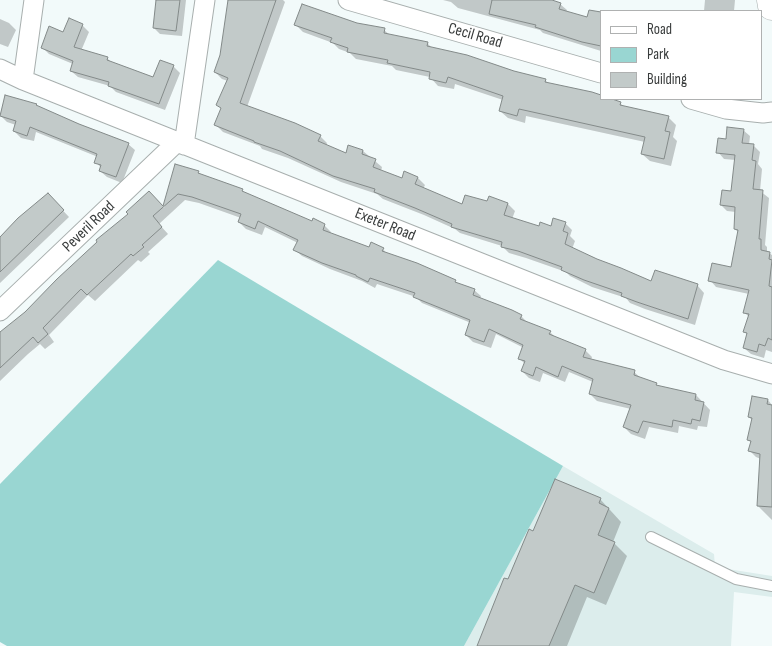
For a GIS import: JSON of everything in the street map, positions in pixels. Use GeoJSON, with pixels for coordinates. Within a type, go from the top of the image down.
{"type":"FeatureCollection","features":[{"type":"Feature","properties":{"kind":"street"},"geometry":{"type":"LineString","coordinates":[[23,80],[34,0]]}},
{"type":"Feature","properties":{"kind":"street"},"geometry":{"type":"LineString","coordinates":[[180,143],[204,0]]}},
{"type":"Feature","properties":{"kind":"street","name":"Cecil Road"},"geometry":{"type":"LineString","coordinates":[[348,0],[600,73]]}},
{"type":"Feature","properties":{"kind":"street"},"geometry":{"type":"LineString","coordinates":[[771,0],[772,6]]}},
{"type":"Feature","properties":{"kind":"street","name":"Exeter Road"},"geometry":{"type":"LineString","coordinates":[[2,72],[724,360],[772,374]]}},
{"type":"Feature","properties":{"kind":"street"},"geometry":{"type":"LineString","coordinates":[[694,100],[726,109],[763,113],[772,112]]}},
{"type":"Feature","properties":{"kind":"street","name":"Peveril Road"},"geometry":{"type":"LineString","coordinates":[[0,311],[180,143]]}},
{"type":"Feature","properties":{"kind":"lane"},"geometry":{"type":"LineString","coordinates":[[651,537],[736,579],[772,586]]}},
{"type":"Feature","properties":{"kind":"shaded area"},"geometry":{"type":"Polygon","coordinates":[[[563,466],[714,554],[715,567],[772,576],[772,597],[734,592],[731,646],[464,646],[563,466]]]}},
{"type":"Feature","properties":{"kind":"green space"},"geometry":{"type":"Polygon","coordinates":[[[218,260],[563,466],[464,646],[7,646],[0,642],[0,484],[218,260]]]}},
{"type":"Feature","properties":{"kind":"building"},"geometry":{"type":"Polygon","coordinates":[[[156,0],[180,0],[176,31],[153,28],[156,0]]]}},
{"type":"Feature","properties":{"kind":"building"},"geometry":{"type":"Polygon","coordinates":[[[228,0],[276,0],[240,103],[295,123],[321,135],[318,141],[346,153],[348,145],[363,150],[362,154],[376,159],[373,167],[402,178],[404,171],[418,177],[415,184],[462,204],[465,195],[487,201],[489,196],[508,203],[504,215],[539,226],[540,222],[551,226],[553,218],[566,222],[563,231],[568,233],[565,244],[651,281],[655,270],[698,284],[688,319],[621,296],[622,293],[561,270],[562,267],[501,247],[502,242],[451,227],[452,224],[374,192],[375,189],[333,176],[280,151],[214,125],[221,108],[216,105],[228,78],[214,72],[220,55],[228,0]]]}},
{"type":"Feature","properties":{"kind":"building"},"geometry":{"type":"Polygon","coordinates":[[[492,0],[552,0],[561,3],[559,9],[587,17],[589,10],[600,12],[600,46],[535,27],[536,25],[489,14],[492,0]]]}},
{"type":"Feature","properties":{"kind":"building"},"geometry":{"type":"Polygon","coordinates":[[[302,4],[357,23],[385,28],[384,33],[428,42],[427,46],[467,55],[514,71],[546,79],[545,82],[592,92],[600,95],[600,100],[615,100],[621,102],[620,105],[669,116],[665,131],[670,132],[664,159],[641,154],[645,137],[519,109],[517,116],[499,111],[503,96],[448,77],[446,83],[429,79],[430,72],[387,63],[388,60],[347,52],[348,48],[330,42],[332,38],[294,25],[302,4]]]}},
{"type":"Feature","properties":{"kind":"building"},"geometry":{"type":"Polygon","coordinates":[[[69,18],[83,24],[74,47],[108,57],[107,60],[153,77],[160,60],[174,65],[159,104],[108,86],[109,82],[70,71],[73,61],[41,48],[49,26],[63,32],[69,18]]]}},
{"type":"Feature","properties":{"kind":"building"},"geometry":{"type":"Polygon","coordinates":[[[5,95],[37,104],[79,124],[129,143],[116,177],[99,171],[101,165],[94,163],[97,154],[30,127],[27,136],[13,131],[16,121],[0,116],[5,95]]]}},
{"type":"Feature","properties":{"kind":"building"},"geometry":{"type":"Polygon","coordinates":[[[727,127],[744,129],[742,143],[754,144],[752,160],[756,161],[753,189],[763,190],[759,239],[761,239],[761,250],[770,252],[769,259],[772,260],[769,286],[772,287],[772,340],[768,338],[765,346],[759,344],[757,352],[743,348],[747,333],[743,332],[749,314],[743,313],[749,290],[708,281],[712,263],[731,267],[738,230],[734,229],[735,207],[720,205],[722,190],[731,191],[735,155],[716,153],[718,138],[726,139],[727,127]]]}},
{"type":"Feature","properties":{"kind":"building"},"geometry":{"type":"Polygon","coordinates":[[[175,164],[199,171],[198,173],[243,189],[242,191],[312,221],[313,218],[325,224],[323,230],[369,247],[371,242],[384,248],[382,251],[417,263],[456,280],[455,282],[475,289],[473,295],[512,310],[522,315],[520,319],[551,331],[549,334],[586,349],[583,357],[635,370],[634,375],[657,383],[656,385],[696,394],[695,400],[704,402],[700,421],[692,419],[691,424],[673,420],[672,427],[643,421],[638,433],[623,427],[631,405],[589,394],[593,379],[562,366],[558,377],[536,367],[533,376],[521,371],[525,361],[518,359],[523,345],[489,329],[484,342],[465,335],[470,320],[413,297],[415,293],[370,278],[368,282],[356,275],[293,250],[298,240],[258,221],[255,229],[238,222],[241,214],[178,194],[153,216],[162,227],[142,245],[144,247],[133,256],[131,254],[87,295],[81,289],[43,328],[48,334],[38,343],[33,337],[0,368],[0,332],[25,312],[97,242],[96,240],[128,214],[126,212],[149,191],[163,206],[175,164]]]}},
{"type":"Feature","properties":{"kind":"building"},"geometry":{"type":"Polygon","coordinates":[[[48,193],[64,210],[0,272],[0,237],[18,218],[48,193]]]}},
{"type":"Feature","properties":{"kind":"building"},"geometry":{"type":"Polygon","coordinates":[[[752,396],[768,399],[767,404],[772,405],[772,507],[757,506],[760,454],[748,451],[751,441],[747,440],[752,418],[748,417],[752,396]]]}},
{"type":"Feature","properties":{"kind":"building"},"geometry":{"type":"Polygon","coordinates":[[[555,479],[601,498],[599,503],[609,508],[598,535],[615,542],[594,593],[575,585],[549,646],[477,646],[504,578],[508,579],[529,529],[533,531],[555,479]]]}}]}
